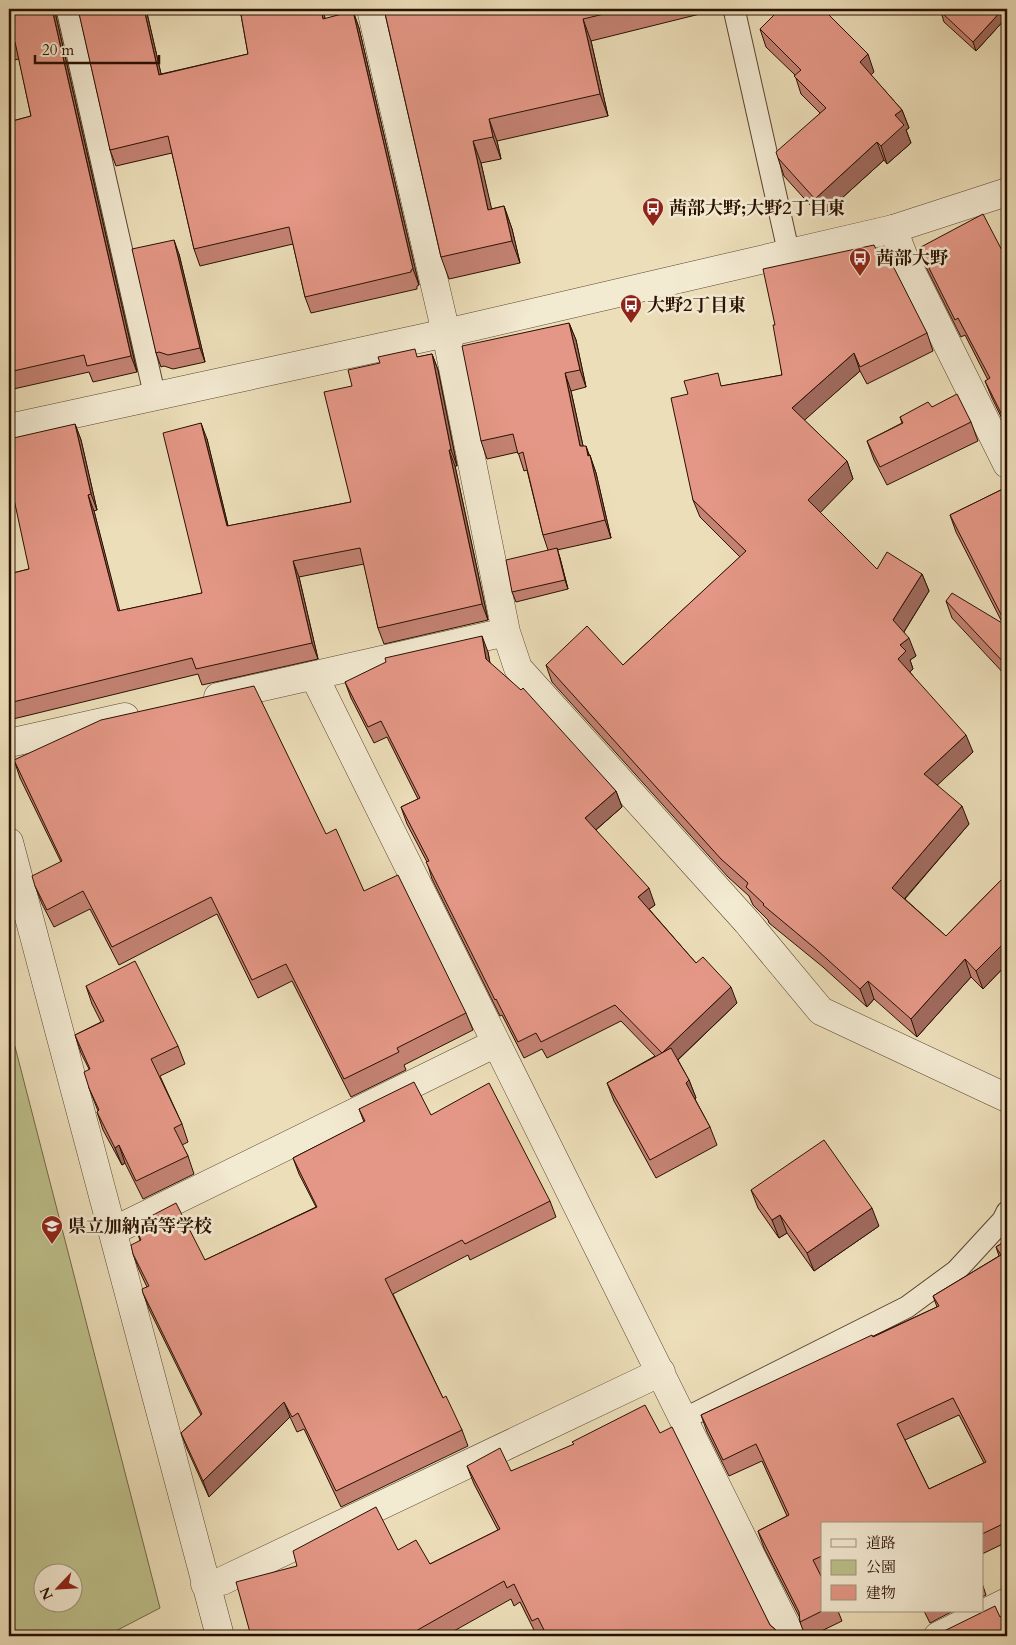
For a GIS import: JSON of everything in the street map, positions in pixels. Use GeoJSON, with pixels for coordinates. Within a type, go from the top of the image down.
{"type":"FeatureCollection","features":[{"type":"Feature","properties":{"kind":"street"},"geometry":{"type":"LineString","coordinates":[[371,9],[446,333],[506,632],[518,668],[747,922],[820,1011],[1007,1098]]}},
{"type":"Feature","properties":{"kind":"street"},"geometry":{"type":"LineString","coordinates":[[9,428],[446,333],[788,254],[893,229],[1007,192]]}},
{"type":"Feature","properties":{"kind":"street"},"geometry":{"type":"LineString","coordinates":[[893,229],[903,254],[1007,464]]}},
{"type":"Feature","properties":{"kind":"street"},"geometry":{"type":"LineString","coordinates":[[190,703],[506,632]]}},
{"type":"Feature","properties":{"kind":"street"},"geometry":{"type":"LineString","coordinates":[[314,676],[791,1636]]}},
{"type":"Feature","properties":{"kind":"street"},"geometry":{"type":"LineString","coordinates":[[9,743],[152,711]]}},
{"type":"Feature","properties":{"kind":"street"},"geometry":{"type":"LineString","coordinates":[[9,842],[220,1636]]}},
{"type":"Feature","properties":{"kind":"street"},"geometry":{"type":"LineString","coordinates":[[113,1231],[496,1042]]}},
{"type":"Feature","properties":{"kind":"street"},"geometry":{"type":"LineString","coordinates":[[205,1584],[222,1581],[661,1372]]}},
{"type":"Feature","properties":{"kind":"street"},"geometry":{"type":"LineString","coordinates":[[938,1636],[1007,1602]]}},
{"type":"Feature","properties":{"kind":"lane"},"geometry":{"type":"LineString","coordinates":[[67,9],[155,397]]}},
{"type":"Feature","properties":{"kind":"lane"},"geometry":{"type":"LineString","coordinates":[[734,9],[788,254]]}},
{"type":"Feature","properties":{"kind":"lane"},"geometry":{"type":"LineString","coordinates":[[684,1419],[907,1307],[956,1270],[1003,1220],[1007,1212]]}},
{"type":"Feature","properties":{"kind":"green space","name":"県立加納高等学校"},"geometry":{"type":"Polygon","coordinates":[[[13,1039],[160,1608],[106,1636],[9,1636],[9,1040],[13,1039]]]}},
{"type":"Feature","properties":{"kind":"building"},"geometry":{"type":"Polygon","coordinates":[[[9,9],[52,9],[131,356],[87,366],[84,355],[9,372],[9,122],[31,116],[15,42],[9,43],[9,9]]]}},
{"type":"Feature","properties":{"kind":"building"},"geometry":{"type":"Polygon","coordinates":[[[78,9],[144,9],[159,75],[248,54],[240,9],[321,9],[323,19],[353,11],[413,269],[411,272],[305,297],[289,227],[194,249],[168,136],[110,150],[78,9]]]}},
{"type":"Feature","properties":{"kind":"building"},"geometry":{"type":"Polygon","coordinates":[[[384,9],[625,9],[583,19],[600,94],[489,119],[493,137],[473,141],[488,210],[504,206],[512,241],[441,257],[384,9]]]}},
{"type":"Feature","properties":{"kind":"building"},"geometry":{"type":"Polygon","coordinates":[[[780,9],[823,9],[868,54],[860,62],[902,110],[895,115],[904,125],[881,146],[877,142],[815,199],[778,158],[776,152],[826,108],[794,76],[801,70],[760,29],[780,9]]]}},
{"type":"Feature","properties":{"kind":"building"},"geometry":{"type":"Polygon","coordinates":[[[944,9],[1003,9],[973,42],[941,12],[944,9]]]}},
{"type":"Feature","properties":{"kind":"building"},"geometry":{"type":"Polygon","coordinates":[[[983,214],[1007,260],[1007,425],[985,381],[990,378],[958,318],[955,320],[919,248],[983,214]]]}},
{"type":"Feature","properties":{"kind":"building"},"geometry":{"type":"Polygon","coordinates":[[[174,240],[200,348],[168,355],[156,353],[132,249],[174,240]]]}},
{"type":"Feature","properties":{"kind":"building"},"geometry":{"type":"Polygon","coordinates":[[[874,245],[884,266],[891,262],[927,333],[860,367],[854,353],[792,408],[847,461],[808,500],[877,569],[887,552],[922,574],[893,620],[909,638],[900,645],[906,651],[898,659],[966,735],[924,774],[962,806],[892,888],[946,936],[1007,874],[1007,940],[976,971],[965,959],[911,1019],[868,981],[860,989],[763,905],[746,887],[748,883],[721,859],[546,665],[587,626],[623,665],[746,551],[693,500],[671,398],[688,394],[684,381],[718,373],[721,386],[782,375],[773,325],[775,325],[763,269],[874,245]]]}},
{"type":"Feature","properties":{"kind":"building"},"geometry":{"type":"Polygon","coordinates":[[[569,323],[580,370],[565,373],[580,446],[586,446],[588,456],[590,455],[605,520],[543,535],[523,452],[518,454],[513,434],[481,441],[462,346],[569,323]]]}},
{"type":"Feature","properties":{"kind":"building"},"geometry":{"type":"Polygon","coordinates":[[[415,349],[417,357],[432,354],[451,450],[449,450],[482,604],[378,628],[360,548],[293,561],[312,643],[196,669],[192,658],[9,703],[9,574],[29,569],[9,476],[9,439],[75,424],[91,494],[88,495],[118,611],[202,593],[163,433],[201,423],[227,526],[351,502],[324,392],[352,386],[348,370],[380,363],[378,357],[415,349]]]}},
{"type":"Feature","properties":{"kind":"building"},"geometry":{"type":"Polygon","coordinates":[[[957,394],[971,422],[880,467],[867,441],[903,423],[900,417],[928,402],[932,407],[957,394]]]}},
{"type":"Feature","properties":{"kind":"building"},"geometry":{"type":"Polygon","coordinates":[[[1007,487],[1007,626],[950,515],[1007,487]]]}},
{"type":"Feature","properties":{"kind":"building"},"geometry":{"type":"Polygon","coordinates":[[[557,548],[565,580],[512,592],[506,560],[557,548]]]}},
{"type":"Feature","properties":{"kind":"building"},"geometry":{"type":"Polygon","coordinates":[[[952,593],[1007,626],[1007,666],[946,601],[952,593]]]}},
{"type":"Feature","properties":{"kind":"building"},"geometry":{"type":"Polygon","coordinates":[[[482,636],[486,659],[521,690],[523,688],[616,791],[585,818],[649,888],[638,897],[696,963],[703,957],[731,987],[662,1053],[615,1005],[541,1042],[536,1033],[518,1042],[426,862],[429,861],[401,807],[420,798],[381,721],[368,727],[345,682],[386,662],[385,658],[482,636]]]}},
{"type":"Feature","properties":{"kind":"building"},"geometry":{"type":"Polygon","coordinates":[[[254,686],[326,834],[336,829],[364,891],[398,875],[466,1013],[397,1048],[399,1052],[344,1079],[286,964],[252,980],[211,897],[112,947],[83,891],[47,910],[32,876],[62,861],[14,760],[101,720],[254,686]]]}},
{"type":"Feature","properties":{"kind":"building"},"geometry":{"type":"Polygon","coordinates":[[[135,961],[178,1046],[151,1059],[182,1124],[174,1128],[188,1156],[136,1181],[119,1145],[115,1148],[97,1112],[99,1110],[84,1072],[90,1069],[75,1035],[104,1021],[86,986],[135,961]]]}},
{"type":"Feature","properties":{"kind":"building"},"geometry":{"type":"Polygon","coordinates":[[[671,1048],[689,1080],[686,1083],[710,1127],[650,1160],[607,1083],[671,1048]]]}},
{"type":"Feature","properties":{"kind":"building"},"geometry":{"type":"Polygon","coordinates":[[[414,1082],[431,1115],[489,1083],[550,1201],[465,1244],[462,1240],[385,1279],[443,1398],[446,1396],[462,1430],[336,1491],[298,1413],[292,1417],[284,1402],[203,1481],[181,1433],[202,1414],[143,1293],[142,1289],[149,1286],[133,1254],[131,1245],[141,1240],[134,1225],[176,1203],[205,1260],[317,1207],[293,1158],[365,1121],[359,1109],[414,1082]]]}},
{"type":"Feature","properties":{"kind":"building"},"geometry":{"type":"Polygon","coordinates":[[[824,1140],[872,1208],[807,1253],[780,1215],[772,1220],[751,1190],[824,1140]]]}},
{"type":"Feature","properties":{"kind":"building"},"geometry":{"type":"Polygon","coordinates":[[[1007,1240],[1007,1522],[984,1533],[984,1522],[821,1522],[821,1556],[813,1560],[821,1576],[821,1612],[800,1622],[799,1612],[758,1531],[789,1515],[756,1444],[723,1460],[701,1415],[872,1335],[873,1337],[939,1306],[933,1296],[1001,1255],[996,1247],[1007,1240]],[[953,1398],[897,1424],[929,1489],[986,1462],[953,1398]]]}},
{"type":"Feature","properties":{"kind":"building"},"geometry":{"type":"Polygon","coordinates":[[[645,1405],[660,1433],[672,1427],[770,1625],[777,1631],[768,1636],[547,1636],[538,1618],[532,1621],[514,1584],[507,1588],[504,1581],[407,1636],[251,1636],[236,1582],[297,1566],[293,1551],[376,1507],[398,1550],[416,1540],[430,1564],[500,1529],[467,1466],[500,1448],[511,1471],[574,1444],[572,1442],[645,1405]]]}},
{"type":"Feature","properties":{"kind":"building"},"geometry":{"type":"Polygon","coordinates":[[[995,1606],[1000,1617],[1007,1613],[1007,1636],[940,1636],[938,1634],[984,1612],[995,1606]]]}},
{"type":"Feature","properties":{"kind":"place","name":"茜部大野;大野2丁目東"},"geometry":{"type":"Point","coordinates":[653,227]}},
{"type":"Feature","properties":{"kind":"place","name":"茜部大野"},"geometry":{"type":"Point","coordinates":[860,277]}},
{"type":"Feature","properties":{"kind":"place","name":"大野2丁目東"},"geometry":{"type":"Point","coordinates":[631,324]}},
{"type":"Feature","properties":{"kind":"place","name":"県立加納高等学校"},"geometry":{"type":"Point","coordinates":[52,1245]}}]}
